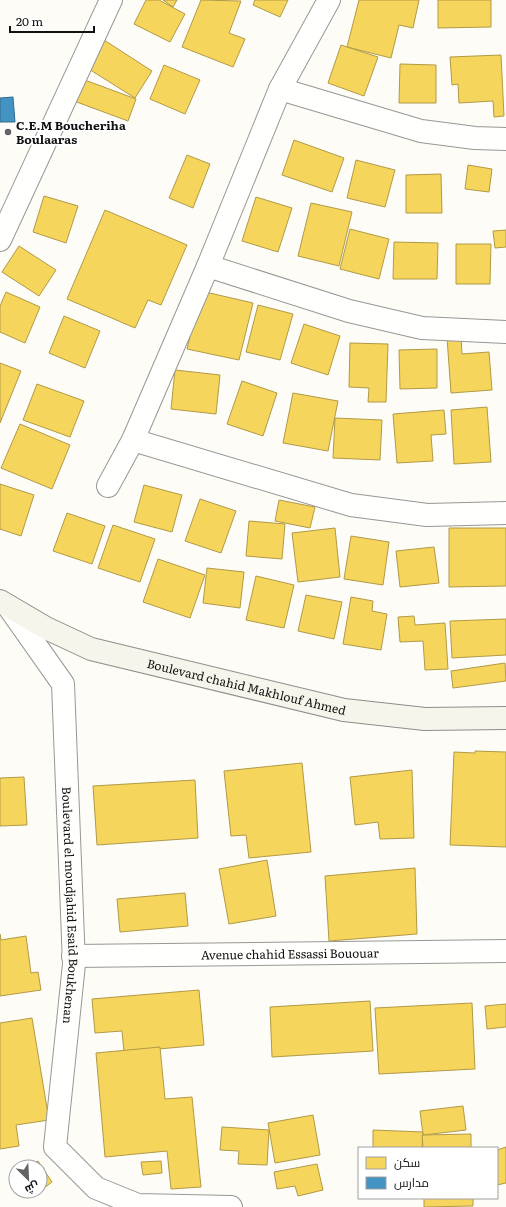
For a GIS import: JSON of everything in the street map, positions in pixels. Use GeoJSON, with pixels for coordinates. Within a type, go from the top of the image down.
{"type":"FeatureCollection","features":[{"type":"Feature","properties":{"kind":"main road","name":"Boulevard chahid Makhlouf Ahmed"},"geometry":{"type":"LineString","coordinates":[[4,603],[46,628],[91,649],[344,710],[426,719],[506,718]]}},
{"type":"Feature","properties":{"kind":"street"},"geometry":{"type":"LineString","coordinates":[[0,240],[111,0]]}},
{"type":"Feature","properties":{"kind":"street"},"geometry":{"type":"LineString","coordinates":[[108,486],[133,440],[208,266],[280,89],[329,0]]}},
{"type":"Feature","properties":{"kind":"street"},"geometry":{"type":"LineString","coordinates":[[280,89],[421,131],[475,138],[506,139]]}},
{"type":"Feature","properties":{"kind":"street"},"geometry":{"type":"LineString","coordinates":[[208,266],[349,311],[422,328],[506,332]]}},
{"type":"Feature","properties":{"kind":"street"},"geometry":{"type":"LineString","coordinates":[[133,440],[351,505],[427,515],[506,513]]}},
{"type":"Feature","properties":{"kind":"street","name":"Boulevard el moudjahid Esaid Boukhenan"},"geometry":{"type":"LineString","coordinates":[[4,603],[63,684],[73,956],[55,1147],[96,1188],[138,1205],[231,1207]]}},
{"type":"Feature","properties":{"kind":"street","name":"Avenue chahid Essassi Bououar"},"geometry":{"type":"LineString","coordinates":[[73,956],[506,951]]}},
{"type":"Feature","properties":{"kind":"building: سكن"},"geometry":{"type":"Polygon","coordinates":[[[146,0],[159,0],[185,14],[170,42],[134,24],[146,0]]]}},
{"type":"Feature","properties":{"kind":"building: سكن"},"geometry":{"type":"Polygon","coordinates":[[[163,0],[177,0],[173,7],[163,0]]]}},
{"type":"Feature","properties":{"kind":"building: سكن"},"geometry":{"type":"Polygon","coordinates":[[[201,0],[241,1],[229,33],[245,39],[233,67],[182,47],[201,0]]]}},
{"type":"Feature","properties":{"kind":"building: سكن"},"geometry":{"type":"Polygon","coordinates":[[[255,0],[288,0],[280,17],[253,5],[255,0]]]}},
{"type":"Feature","properties":{"kind":"building: سكن"},"geometry":{"type":"Polygon","coordinates":[[[359,0],[419,0],[413,28],[399,25],[391,58],[347,47],[359,0]]]}},
{"type":"Feature","properties":{"kind":"building: سكن"},"geometry":{"type":"Polygon","coordinates":[[[438,0],[491,0],[491,27],[438,28],[438,0]]]}},
{"type":"Feature","properties":{"kind":"building: سكن"},"geometry":{"type":"Polygon","coordinates":[[[101,38],[152,71],[135,98],[84,66],[101,38]]]}},
{"type":"Feature","properties":{"kind":"building: سكن"},"geometry":{"type":"Polygon","coordinates":[[[341,45],[378,57],[364,96],[328,83],[341,45]]]}},
{"type":"Feature","properties":{"kind":"building: سكن"},"geometry":{"type":"Polygon","coordinates":[[[501,55],[504,116],[494,117],[493,101],[459,103],[458,84],[452,85],[450,57],[501,55]]]}},
{"type":"Feature","properties":{"kind":"building: سكن"},"geometry":{"type":"Polygon","coordinates":[[[400,64],[436,65],[436,103],[399,103],[400,64]]]}},
{"type":"Feature","properties":{"kind":"building: سكن"},"geometry":{"type":"Polygon","coordinates":[[[164,65],[200,80],[185,114],[150,99],[164,65]]]}},
{"type":"Feature","properties":{"kind":"building: سكن"},"geometry":{"type":"Polygon","coordinates":[[[82,79],[136,99],[128,121],[74,101],[82,79]]]}},
{"type":"Feature","properties":{"kind":"building: سكن"},"geometry":{"type":"Polygon","coordinates":[[[294,140],[344,158],[332,192],[282,175],[294,140]]]}},
{"type":"Feature","properties":{"kind":"building: سكن"},"geometry":{"type":"Polygon","coordinates":[[[187,155],[210,164],[193,208],[169,198],[187,155]]]}},
{"type":"Feature","properties":{"kind":"building: سكن"},"geometry":{"type":"Polygon","coordinates":[[[356,160],[395,170],[385,207],[347,198],[356,160]]]}},
{"type":"Feature","properties":{"kind":"building: سكن"},"geometry":{"type":"Polygon","coordinates":[[[468,165],[492,169],[489,192],[465,189],[468,165]]]}},
{"type":"Feature","properties":{"kind":"building: سكن"},"geometry":{"type":"Polygon","coordinates":[[[441,174],[442,213],[406,213],[406,175],[441,174]]]}},
{"type":"Feature","properties":{"kind":"building: سكن"},"geometry":{"type":"Polygon","coordinates":[[[44,196],[78,206],[66,243],[33,232],[44,196]]]}},
{"type":"Feature","properties":{"kind":"building: سكن"},"geometry":{"type":"Polygon","coordinates":[[[256,197],[292,208],[278,252],[242,241],[256,197]]]}},
{"type":"Feature","properties":{"kind":"building: سكن"},"geometry":{"type":"Polygon","coordinates":[[[311,203],[352,212],[339,266],[298,256],[311,203]]]}},
{"type":"Feature","properties":{"kind":"building: سكن"},"geometry":{"type":"Polygon","coordinates":[[[105,210],[187,245],[161,305],[148,300],[135,328],[67,299],[105,210]]]}},
{"type":"Feature","properties":{"kind":"building: سكن"},"geometry":{"type":"Polygon","coordinates":[[[350,229],[389,239],[379,279],[340,269],[350,229]]]}},
{"type":"Feature","properties":{"kind":"building: سكن"},"geometry":{"type":"Polygon","coordinates":[[[506,230],[506,247],[495,248],[493,231],[506,230]]]}},
{"type":"Feature","properties":{"kind":"building: سكن"},"geometry":{"type":"Polygon","coordinates":[[[394,242],[438,243],[437,279],[393,279],[394,242]]]}},
{"type":"Feature","properties":{"kind":"building: سكن"},"geometry":{"type":"Polygon","coordinates":[[[456,244],[491,244],[490,284],[456,284],[456,244]]]}},
{"type":"Feature","properties":{"kind":"building: سكن"},"geometry":{"type":"Polygon","coordinates":[[[19,246],[56,270],[39,296],[2,272],[19,246]]]}},
{"type":"Feature","properties":{"kind":"building: سكن"},"geometry":{"type":"Polygon","coordinates":[[[201,291],[253,303],[239,360],[187,349],[201,291]]]}},
{"type":"Feature","properties":{"kind":"building: سكن"},"geometry":{"type":"Polygon","coordinates":[[[6,292],[40,307],[25,343],[0,332],[0,306],[6,292]]]}},
{"type":"Feature","properties":{"kind":"building: سكن"},"geometry":{"type":"Polygon","coordinates":[[[258,305],[293,314],[280,360],[246,352],[258,305]]]}},
{"type":"Feature","properties":{"kind":"building: سكن"},"geometry":{"type":"Polygon","coordinates":[[[64,316],[100,331],[85,368],[49,353],[64,316]]]}},
{"type":"Feature","properties":{"kind":"building: سكن"},"geometry":{"type":"Polygon","coordinates":[[[304,324],[340,336],[328,375],[291,363],[304,324]]]}},
{"type":"Feature","properties":{"kind":"building: سكن"},"geometry":{"type":"Polygon","coordinates":[[[461,337],[462,354],[489,352],[492,390],[451,393],[447,338],[461,337]]]}},
{"type":"Feature","properties":{"kind":"building: سكن"},"geometry":{"type":"Polygon","coordinates":[[[350,343],[388,344],[386,402],[368,402],[369,388],[349,387],[350,343]]]}},
{"type":"Feature","properties":{"kind":"building: سكن"},"geometry":{"type":"Polygon","coordinates":[[[437,349],[437,388],[400,389],[399,350],[437,349]]]}},
{"type":"Feature","properties":{"kind":"building: سكن"},"geometry":{"type":"Polygon","coordinates":[[[0,363],[21,371],[0,423],[0,363]]]}},
{"type":"Feature","properties":{"kind":"building: سكن"},"geometry":{"type":"Polygon","coordinates":[[[175,370],[220,375],[216,414],[171,409],[175,370]]]}},
{"type":"Feature","properties":{"kind":"building: سكن"},"geometry":{"type":"Polygon","coordinates":[[[242,381],[277,393],[263,436],[227,424],[242,381]]]}},
{"type":"Feature","properties":{"kind":"building: سكن"},"geometry":{"type":"Polygon","coordinates":[[[37,384],[84,401],[70,437],[23,420],[37,384]]]}},
{"type":"Feature","properties":{"kind":"building: سكن"},"geometry":{"type":"Polygon","coordinates":[[[293,393],[338,401],[328,451],[283,443],[293,393]]]}},
{"type":"Feature","properties":{"kind":"building: سكن"},"geometry":{"type":"Polygon","coordinates":[[[487,407],[491,462],[454,464],[451,410],[487,407]]]}},
{"type":"Feature","properties":{"kind":"building: سكن"},"geometry":{"type":"Polygon","coordinates":[[[444,410],[446,434],[431,435],[433,461],[397,463],[393,414],[444,410]]]}},
{"type":"Feature","properties":{"kind":"building: سكن"},"geometry":{"type":"Polygon","coordinates":[[[335,418],[382,420],[380,460],[333,458],[335,418]]]}},
{"type":"Feature","properties":{"kind":"building: سكن"},"geometry":{"type":"Polygon","coordinates":[[[20,424],[70,445],[52,489],[1,468],[20,424]]]}},
{"type":"Feature","properties":{"kind":"building: سكن"},"geometry":{"type":"Polygon","coordinates":[[[0,484],[34,495],[21,536],[0,529],[0,484]]]}},
{"type":"Feature","properties":{"kind":"building: سكن"},"geometry":{"type":"Polygon","coordinates":[[[144,485],[182,495],[172,532],[134,522],[144,485]]]}},
{"type":"Feature","properties":{"kind":"building: سكن"},"geometry":{"type":"Polygon","coordinates":[[[200,499],[236,511],[221,553],[185,541],[200,499]]]}},
{"type":"Feature","properties":{"kind":"building: سكن"},"geometry":{"type":"Polygon","coordinates":[[[279,500],[315,507],[310,528],[275,521],[279,500]]]}},
{"type":"Feature","properties":{"kind":"building: سكن"},"geometry":{"type":"Polygon","coordinates":[[[67,513],[105,526],[92,564],[53,551],[67,513]]]}},
{"type":"Feature","properties":{"kind":"building: سكن"},"geometry":{"type":"Polygon","coordinates":[[[249,521],[285,524],[282,559],[246,556],[249,521]]]}},
{"type":"Feature","properties":{"kind":"building: سكن"},"geometry":{"type":"Polygon","coordinates":[[[113,525],[155,539],[140,582],[98,568],[113,525]]]}},
{"type":"Feature","properties":{"kind":"building: سكن"},"geometry":{"type":"Polygon","coordinates":[[[335,528],[340,577],[298,582],[292,533],[335,528]]]}},
{"type":"Feature","properties":{"kind":"building: سكن"},"geometry":{"type":"Polygon","coordinates":[[[449,528],[506,528],[506,586],[449,587],[449,528]]]}},
{"type":"Feature","properties":{"kind":"building: سكن"},"geometry":{"type":"Polygon","coordinates":[[[351,536],[389,542],[383,585],[344,579],[351,536]]]}},
{"type":"Feature","properties":{"kind":"building: سكن"},"geometry":{"type":"Polygon","coordinates":[[[434,547],[439,583],[400,587],[396,551],[434,547]]]}},
{"type":"Feature","properties":{"kind":"building: سكن"},"geometry":{"type":"Polygon","coordinates":[[[158,559],[205,575],[190,618],[143,602],[158,559]]]}},
{"type":"Feature","properties":{"kind":"building: سكن"},"geometry":{"type":"Polygon","coordinates":[[[207,568],[244,572],[240,608],[203,603],[207,568]]]}},
{"type":"Feature","properties":{"kind":"building: سكن"},"geometry":{"type":"Polygon","coordinates":[[[256,576],[294,585],[284,628],[246,620],[256,576]]]}},
{"type":"Feature","properties":{"kind":"building: سكن"},"geometry":{"type":"Polygon","coordinates":[[[306,595],[342,602],[334,639],[298,631],[306,595]]]}},
{"type":"Feature","properties":{"kind":"building: سكن"},"geometry":{"type":"Polygon","coordinates":[[[351,597],[373,601],[372,611],[387,614],[381,650],[343,644],[351,597]]]}},
{"type":"Feature","properties":{"kind":"building: سكن"},"geometry":{"type":"Polygon","coordinates":[[[414,616],[415,625],[445,623],[448,669],[425,670],[423,641],[400,642],[398,617],[414,616]]]}},
{"type":"Feature","properties":{"kind":"building: سكن"},"geometry":{"type":"Polygon","coordinates":[[[506,619],[506,655],[452,658],[450,621],[506,619]]]}},
{"type":"Feature","properties":{"kind":"building: سكن"},"geometry":{"type":"Polygon","coordinates":[[[505,663],[506,681],[453,688],[451,671],[505,663]]]}},
{"type":"Feature","properties":{"kind":"building: سكن"},"geometry":{"type":"Polygon","coordinates":[[[475,751],[506,752],[506,847],[450,845],[454,752],[475,753],[475,751]]]}},
{"type":"Feature","properties":{"kind":"building: سكن"},"geometry":{"type":"Polygon","coordinates":[[[302,763],[311,852],[249,858],[246,835],[231,836],[224,771],[302,763]]]}},
{"type":"Feature","properties":{"kind":"building: سكن"},"geometry":{"type":"Polygon","coordinates":[[[412,770],[414,838],[380,839],[378,822],[355,825],[350,777],[412,770]]]}},
{"type":"Feature","properties":{"kind":"building: سكن"},"geometry":{"type":"Polygon","coordinates":[[[24,777],[27,825],[0,826],[0,778],[24,777]]]}},
{"type":"Feature","properties":{"kind":"building: سكن"},"geometry":{"type":"Polygon","coordinates":[[[195,780],[198,838],[97,845],[93,786],[195,780]]]}},
{"type":"Feature","properties":{"kind":"building: سكن"},"geometry":{"type":"Polygon","coordinates":[[[267,860],[276,916],[229,924],[219,869],[267,860]]]}},
{"type":"Feature","properties":{"kind":"building: سكن"},"geometry":{"type":"Polygon","coordinates":[[[415,868],[417,934],[329,941],[325,876],[415,868]]]}},
{"type":"Feature","properties":{"kind":"building: سكن"},"geometry":{"type":"Polygon","coordinates":[[[185,893],[188,926],[120,932],[117,899],[185,893]]]}},
{"type":"Feature","properties":{"kind":"building: سكن"},"geometry":{"type":"Polygon","coordinates":[[[0,934],[1,940],[26,936],[31,973],[38,972],[41,990],[0,996],[0,934]]]}},
{"type":"Feature","properties":{"kind":"building: سكن"},"geometry":{"type":"Polygon","coordinates":[[[199,990],[204,1045],[124,1052],[122,1031],[95,1033],[92,999],[199,990]]]}},
{"type":"Feature","properties":{"kind":"building: سكن"},"geometry":{"type":"Polygon","coordinates":[[[370,1001],[373,1051],[272,1057],[270,1007],[370,1001]]]}},
{"type":"Feature","properties":{"kind":"building: سكن"},"geometry":{"type":"Polygon","coordinates":[[[472,1003],[475,1069],[379,1074],[375,1008],[472,1003]]]}},
{"type":"Feature","properties":{"kind":"building: سكن"},"geometry":{"type":"Polygon","coordinates":[[[506,1004],[506,1027],[487,1029],[485,1006],[506,1004]]]}},
{"type":"Feature","properties":{"kind":"building: سكن"},"geometry":{"type":"Polygon","coordinates":[[[32,1018],[49,1120],[16,1125],[19,1146],[0,1149],[0,1023],[32,1018]]]}},
{"type":"Feature","properties":{"kind":"building: سكن"},"geometry":{"type":"Polygon","coordinates":[[[160,1047],[165,1099],[192,1097],[201,1187],[171,1189],[167,1151],[105,1157],[96,1053],[160,1047]]]}},
{"type":"Feature","properties":{"kind":"building: سكن"},"geometry":{"type":"Polygon","coordinates":[[[463,1106],[466,1130],[423,1135],[420,1111],[463,1106]]]}},
{"type":"Feature","properties":{"kind":"building: سكن"},"geometry":{"type":"Polygon","coordinates":[[[313,1115],[320,1155],[275,1163],[268,1123],[313,1115]]]}},
{"type":"Feature","properties":{"kind":"building: سكن"},"geometry":{"type":"Polygon","coordinates":[[[222,1127],[269,1130],[267,1165],[238,1164],[239,1151],[220,1150],[222,1127]]]}},
{"type":"Feature","properties":{"kind":"building: سكن"},"geometry":{"type":"Polygon","coordinates":[[[373,1130],[423,1132],[422,1147],[373,1147],[373,1130]]]}},
{"type":"Feature","properties":{"kind":"building: سكن"},"geometry":{"type":"Polygon","coordinates":[[[471,1134],[471,1147],[423,1147],[422,1135],[471,1134]]]}},
{"type":"Feature","properties":{"kind":"building: سكن"},"geometry":{"type":"Polygon","coordinates":[[[506,1147],[506,1183],[498,1185],[498,1150],[506,1147]]]}},
{"type":"Feature","properties":{"kind":"building: سكن"},"geometry":{"type":"Polygon","coordinates":[[[161,1161],[162,1173],[143,1175],[141,1162],[161,1161]]]}},
{"type":"Feature","properties":{"kind":"building: سكن"},"geometry":{"type":"Polygon","coordinates":[[[317,1164],[323,1190],[298,1196],[295,1186],[277,1189],[274,1172],[317,1164]]]}},
{"type":"Feature","properties":{"kind":"building: سكن"},"geometry":{"type":"Polygon","coordinates":[[[48,1176],[52,1182],[48,1185],[48,1176]]]}},
{"type":"Feature","properties":{"kind":"building: سكن"},"geometry":{"type":"Polygon","coordinates":[[[424,1199],[473,1199],[473,1206],[424,1207],[424,1199]]]}},
{"type":"Feature","properties":{"kind":"building: مدارس"},"geometry":{"type":"Polygon","coordinates":[[[13,97],[15,122],[0,122],[0,98],[13,97]]]}},
{"type":"Feature","properties":{"kind":"place","name":"C.E.M Boucheriha Boulaaras"},"geometry":{"type":"Point","coordinates":[8,132]}}]}
